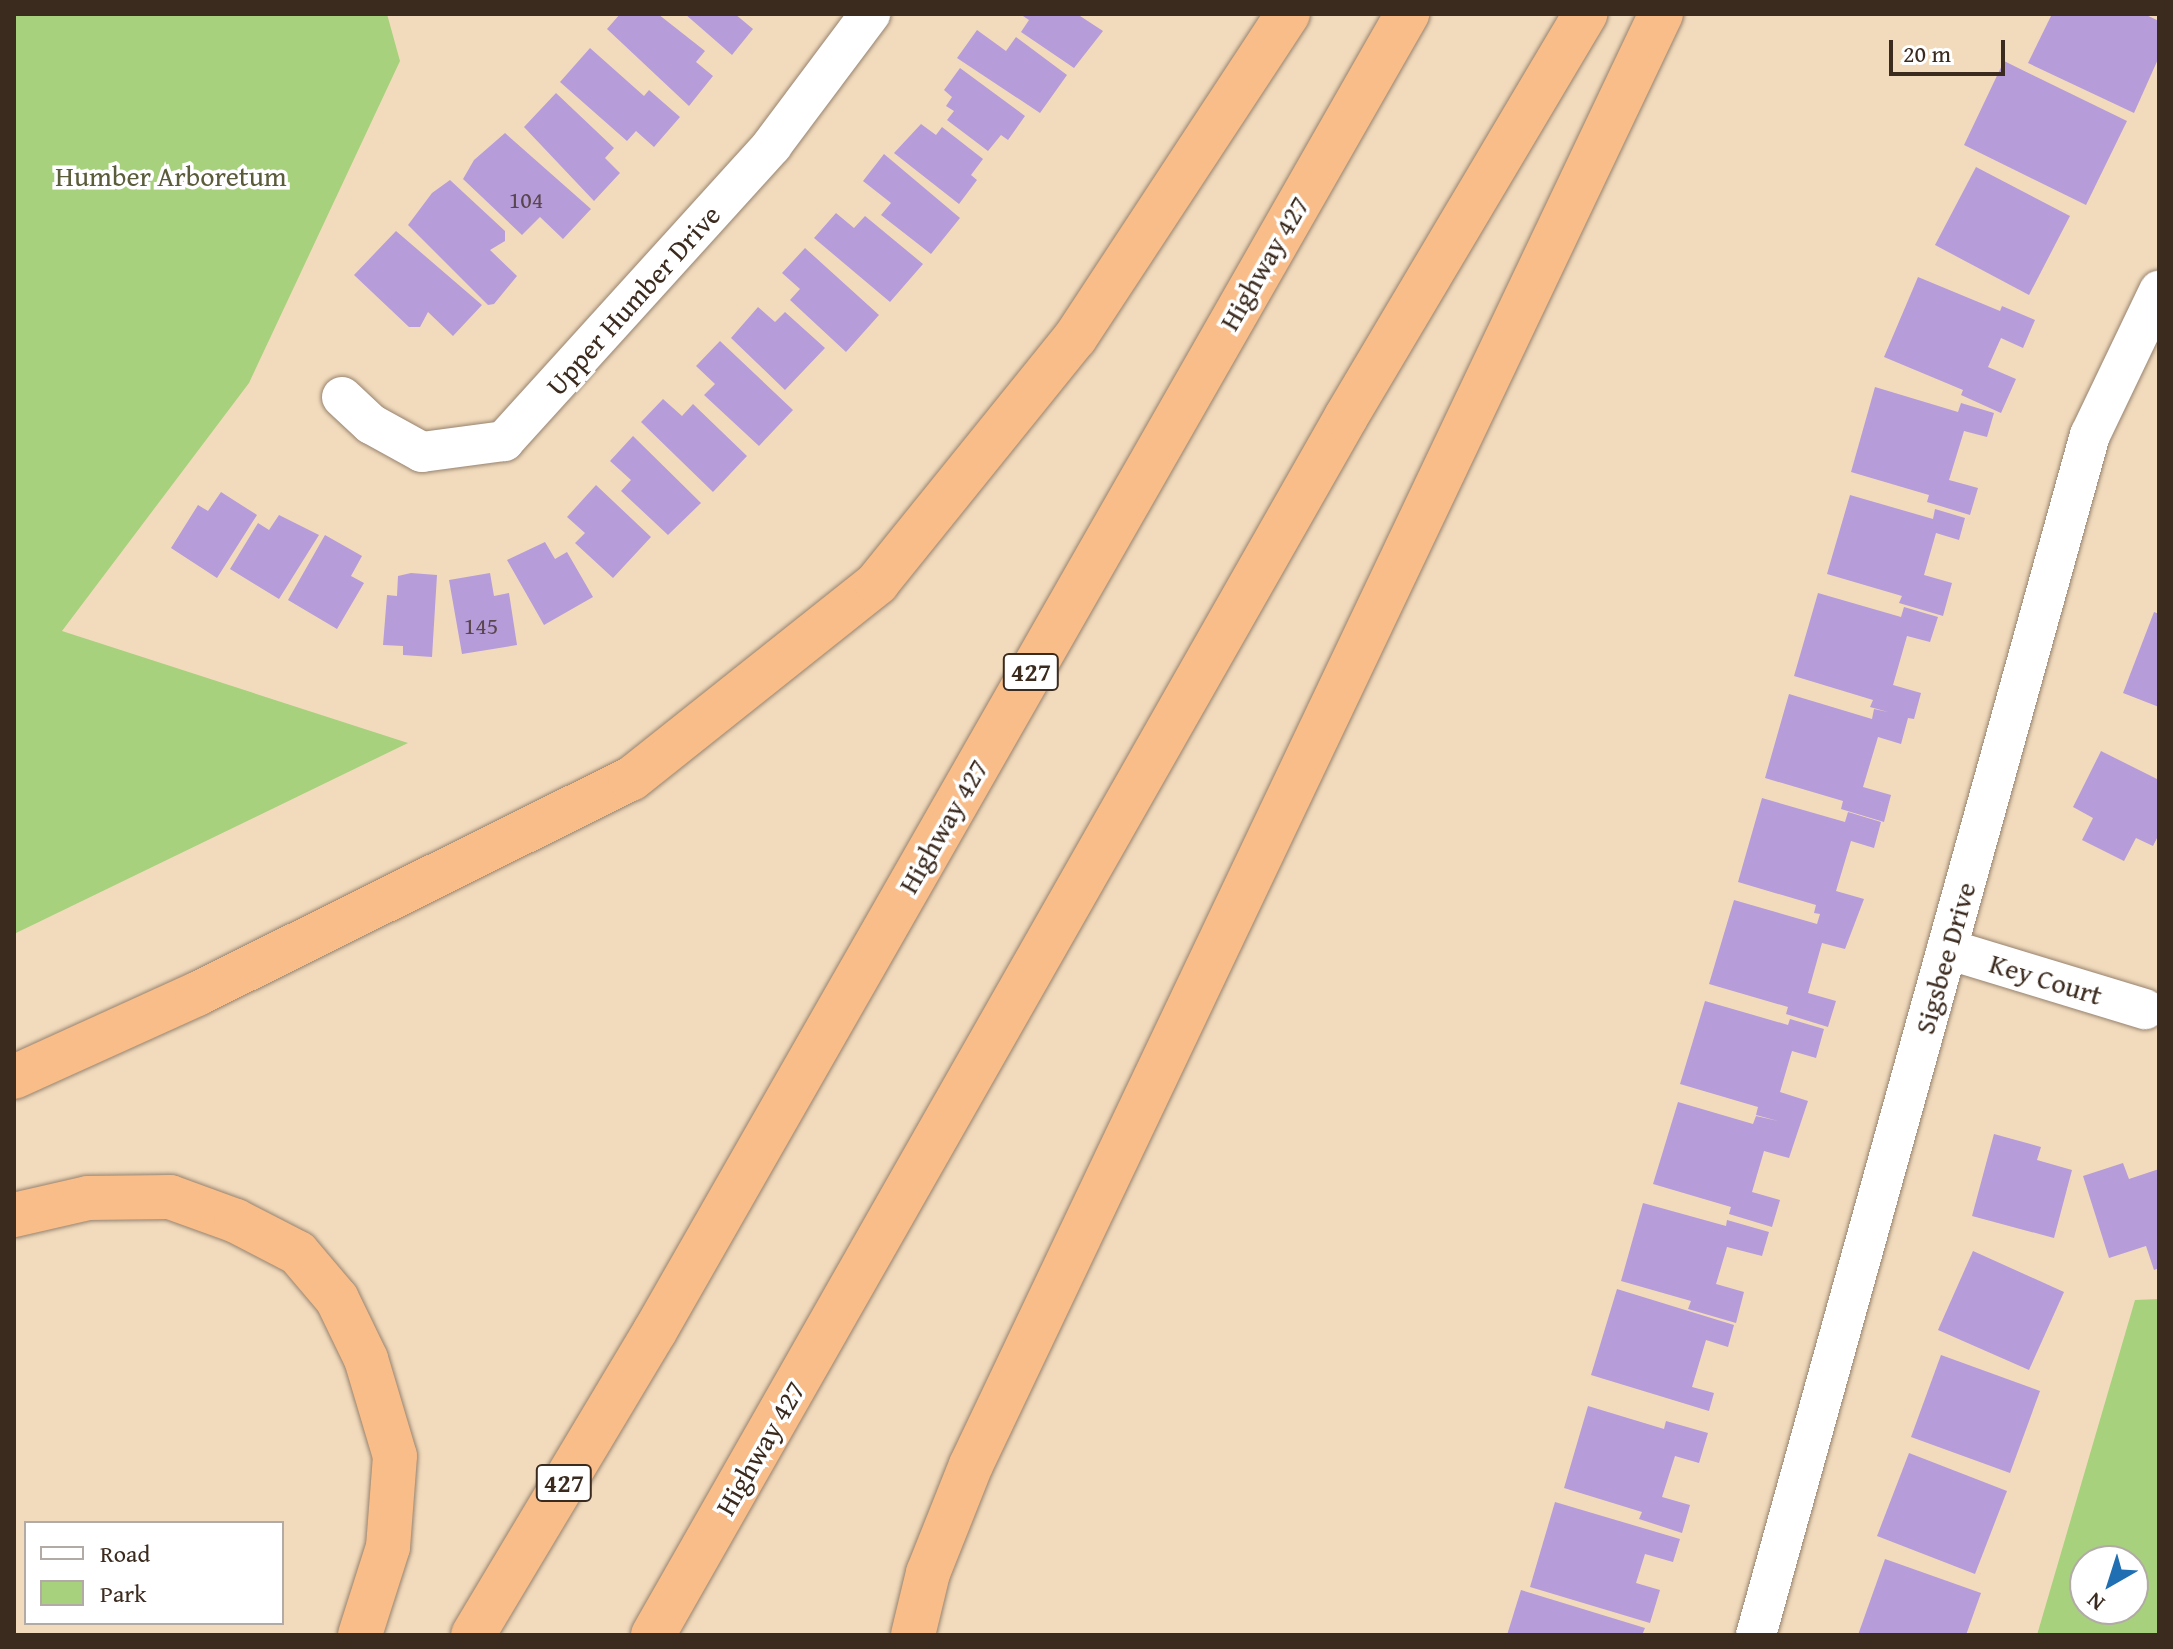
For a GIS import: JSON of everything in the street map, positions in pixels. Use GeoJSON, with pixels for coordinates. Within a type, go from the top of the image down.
{"type":"FeatureCollection","features":[{"type":"Feature","properties":{"kind":"highway"},"geometry":{"type":"LineString","coordinates":[[14,1077],[197,994],[631,779],[877,583],[1075,338],[1288,14]]}},
{"type":"Feature","properties":{"kind":"highway","name":"Highway 427"},"geometry":{"type":"LineString","coordinates":[[473,1635],[671,1303],[1407,14]]}},
{"type":"Feature","properties":{"kind":"highway","name":"Highway 427"},"geometry":{"type":"LineString","coordinates":[[653,1635],[1346,417],[1585,14]]}},
{"type":"Feature","properties":{"kind":"highway"},"geometry":{"type":"LineString","coordinates":[[913,1635],[928,1573],[971,1465],[1661,14]]}},
{"type":"Feature","properties":{"kind":"highway"},"geometry":{"type":"LineString","coordinates":[[14,1215],[88,1198],[170,1197],[236,1221],[298,1253],[337,1299],[366,1359],[395,1456],[388,1547],[360,1635]]}},
{"type":"Feature","properties":{"kind":"street","name":"Upper Humber Drive"},"geometry":{"type":"LineString","coordinates":[[342,397],[371,424],[422,452],[504,441],[772,145],[870,14]]}},
{"type":"Feature","properties":{"kind":"street","name":"Sigsbee Drive"},"geometry":{"type":"LineString","coordinates":[[1756,1635],[2090,435],[2159,291]]}},
{"type":"Feature","properties":{"kind":"street","name":"Key Court"},"geometry":{"type":"LineString","coordinates":[[1947,949],[2145,1009]]}},
{"type":"Feature","properties":{"kind":"green space","name":"Humber Arboretum"},"geometry":{"type":"Polygon","coordinates":[[[14,14],[387,14],[400,61],[249,383],[62,631],[408,743],[14,934],[14,14]]]}},
{"type":"Feature","properties":{"kind":"green space"},"geometry":{"type":"Polygon","coordinates":[[[2159,1299],[2159,1635],[2037,1635],[2135,1300],[2159,1299]]]}},
{"type":"Feature","properties":{"kind":"building"},"geometry":{"type":"Polygon","coordinates":[[[620,14],[658,14],[705,51],[696,62],[713,76],[689,106],[607,29],[620,14]]]}},
{"type":"Feature","properties":{"kind":"building"},"geometry":{"type":"Polygon","coordinates":[[[685,14],[735,14],[753,29],[732,55],[685,14]]]}},
{"type":"Feature","properties":{"kind":"building"},"geometry":{"type":"Polygon","coordinates":[[[1020,14],[1077,14],[1103,31],[1074,68],[1021,32],[1029,20],[1020,14]]]}},
{"type":"Feature","properties":{"kind":"building"},"geometry":{"type":"Polygon","coordinates":[[[2052,14],[2144,14],[2159,21],[2159,57],[2134,113],[2028,63],[2052,14]]]}},
{"type":"Feature","properties":{"kind":"building"},"geometry":{"type":"Polygon","coordinates":[[[977,30],[1006,51],[1016,37],[1067,75],[1040,113],[957,58],[977,30]]]}},
{"type":"Feature","properties":{"kind":"building"},"geometry":{"type":"Polygon","coordinates":[[[590,48],[644,96],[649,90],[680,117],[654,147],[636,131],[627,141],[560,82],[590,48]]]}},
{"type":"Feature","properties":{"kind":"building"},"geometry":{"type":"Polygon","coordinates":[[[2004,61],[2127,121],[2086,205],[1964,145],[2004,61]]]}},
{"type":"Feature","properties":{"kind":"building"},"geometry":{"type":"Polygon","coordinates":[[[960,68],[1025,116],[1008,140],[1001,135],[988,151],[947,120],[954,111],[946,106],[952,97],[944,90],[960,68]]]}},
{"type":"Feature","properties":{"kind":"building"},"geometry":{"type":"Polygon","coordinates":[[[556,93],[614,148],[605,158],[620,173],[594,201],[524,127],[556,93]]]}},
{"type":"Feature","properties":{"kind":"building"},"geometry":{"type":"Polygon","coordinates":[[[921,124],[936,135],[942,127],[983,159],[971,175],[977,180],[959,204],[894,153],[921,124]]]}},
{"type":"Feature","properties":{"kind":"building"},"geometry":{"type":"Polygon","coordinates":[[[505,133],[591,209],[563,239],[540,217],[522,235],[463,179],[474,160],[505,133]]]}},
{"type":"Feature","properties":{"kind":"building"},"geometry":{"type":"Polygon","coordinates":[[[884,154],[960,218],[931,254],[881,215],[891,203],[863,181],[884,154]]]}},
{"type":"Feature","properties":{"kind":"building"},"geometry":{"type":"Polygon","coordinates":[[[1976,167],[2070,216],[2029,295],[1935,245],[1976,167]]]}},
{"type":"Feature","properties":{"kind":"building"},"geometry":{"type":"Polygon","coordinates":[[[450,180],[505,231],[505,241],[490,250],[517,276],[494,304],[488,305],[408,225],[432,193],[450,180]]]}},
{"type":"Feature","properties":{"kind":"building"},"geometry":{"type":"Polygon","coordinates":[[[836,213],[854,228],[865,216],[923,264],[890,302],[814,238],[836,213]]]}},
{"type":"Feature","properties":{"kind":"building"},"geometry":{"type":"Polygon","coordinates":[[[396,231],[482,305],[453,336],[428,312],[420,327],[409,327],[354,275],[396,231]]]}},
{"type":"Feature","properties":{"kind":"building"},"geometry":{"type":"Polygon","coordinates":[[[805,248],[879,315],[846,352],[790,300],[800,289],[782,273],[805,248]]]}},
{"type":"Feature","properties":{"kind":"building"},"geometry":{"type":"Polygon","coordinates":[[[1918,277],[2000,311],[2002,306],[2035,320],[2023,348],[2001,338],[1988,367],[2016,379],[2001,413],[1961,395],[1963,390],[1884,357],[1918,277]]]}},
{"type":"Feature","properties":{"kind":"building"},"geometry":{"type":"Polygon","coordinates":[[[758,307],[775,322],[785,312],[825,348],[785,390],[731,338],[758,307]]]}},
{"type":"Feature","properties":{"kind":"building"},"geometry":{"type":"Polygon","coordinates":[[[720,341],[793,410],[759,446],[704,395],[715,384],[696,366],[720,341]]]}},
{"type":"Feature","properties":{"kind":"building"},"geometry":{"type":"Polygon","coordinates":[[[1875,387],[1958,412],[1961,403],[1994,413],[1987,437],[1964,431],[1949,480],[1978,488],[1970,515],[1927,502],[1929,495],[1851,472],[1875,387]]]}},
{"type":"Feature","properties":{"kind":"building"},"geometry":{"type":"Polygon","coordinates":[[[663,399],[682,416],[693,404],[747,456],[713,492],[641,422],[663,399]]]}},
{"type":"Feature","properties":{"kind":"building"},"geometry":{"type":"Polygon","coordinates":[[[633,436],[701,503],[668,535],[621,491],[631,480],[610,461],[633,436]]]}},
{"type":"Feature","properties":{"kind":"building"},"geometry":{"type":"Polygon","coordinates":[[[596,485],[651,537],[613,578],[575,543],[585,533],[567,517],[596,485]]]}},
{"type":"Feature","properties":{"kind":"building"},"geometry":{"type":"Polygon","coordinates":[[[221,492],[257,515],[217,578],[171,548],[198,505],[208,511],[221,492]]]}},
{"type":"Feature","properties":{"kind":"building"},"geometry":{"type":"Polygon","coordinates":[[[1850,495],[1933,519],[1935,509],[1965,518],[1959,540],[1936,533],[1924,575],[1952,583],[1943,616],[1899,603],[1902,596],[1827,574],[1850,495]]]}},
{"type":"Feature","properties":{"kind":"building"},"geometry":{"type":"Polygon","coordinates":[[[279,515],[319,535],[279,599],[230,569],[258,523],[269,530],[279,515]]]}},
{"type":"Feature","properties":{"kind":"building"},"geometry":{"type":"Polygon","coordinates":[[[325,535],[362,556],[351,576],[364,583],[337,629],[288,600],[325,535]]]}},
{"type":"Feature","properties":{"kind":"building"},"geometry":{"type":"Polygon","coordinates":[[[545,542],[555,559],[567,552],[593,597],[544,625],[507,560],[545,542]]]}},
{"type":"Feature","properties":{"kind":"building"},"geometry":{"type":"Polygon","coordinates":[[[411,573],[437,575],[432,657],[403,655],[403,646],[383,645],[387,595],[397,596],[398,576],[411,573]]]}},
{"type":"Feature","properties":{"kind":"building"},"geometry":{"type":"Polygon","coordinates":[[[490,573],[494,596],[509,593],[517,645],[462,654],[449,580],[490,573]]]}},
{"type":"Feature","properties":{"kind":"building"},"geometry":{"type":"Polygon","coordinates":[[[1818,593],[1901,617],[1904,607],[1938,617],[1930,642],[1907,636],[1893,685],[1921,693],[1914,719],[1908,718],[1901,744],[1878,737],[1863,787],[1891,795],[1884,822],[1841,809],[1843,801],[1765,778],[1789,694],[1872,719],[1874,709],[1888,712],[1870,707],[1873,700],[1794,676],[1818,593]]]}},
{"type":"Feature","properties":{"kind":"building"},"geometry":{"type":"Polygon","coordinates":[[[2154,612],[2159,614],[2159,707],[2123,693],[2154,612]]]}},
{"type":"Feature","properties":{"kind":"building"},"geometry":{"type":"Polygon","coordinates":[[[2101,751],[2159,780],[2159,834],[2153,846],[2136,838],[2124,861],[2082,840],[2093,818],[2073,807],[2101,751]]]}},
{"type":"Feature","properties":{"kind":"building"},"geometry":{"type":"Polygon","coordinates":[[[1762,798],[1845,822],[1848,812],[1881,822],[1874,848],[1851,841],[1836,891],[1864,899],[1845,949],[1822,943],[1808,993],[1836,1001],[1828,1027],[1786,1014],[1788,1007],[1709,984],[1734,900],[1817,924],[1820,914],[1814,913],[1816,905],[1738,882],[1762,798]]]}},
{"type":"Feature","properties":{"kind":"building"},"geometry":{"type":"Polygon","coordinates":[[[1705,1001],[1788,1025],[1790,1019],[1824,1029],[1816,1058],[1792,1051],[1780,1092],[1808,1101],[1789,1158],[1764,1151],[1752,1192],[1780,1200],[1772,1227],[1729,1214],[1731,1207],[1653,1184],[1678,1102],[1753,1124],[1756,1116],[1778,1121],[1756,1115],[1758,1107],[1680,1084],[1705,1001]]]}},
{"type":"Feature","properties":{"kind":"building"},"geometry":{"type":"Polygon","coordinates":[[[1994,1134],[2041,1147],[2037,1160],[2072,1170],[2054,1238],[1972,1216],[1994,1134]]]}},
{"type":"Feature","properties":{"kind":"building"},"geometry":{"type":"Polygon","coordinates":[[[2123,1163],[2129,1179],[2159,1169],[2159,1268],[2154,1270],[2146,1246],[2109,1258],[2083,1176],[2123,1163]]]}},
{"type":"Feature","properties":{"kind":"building"},"geometry":{"type":"Polygon","coordinates":[[[1643,1203],[1726,1226],[1727,1220],[1769,1232],[1762,1256],[1727,1247],[1716,1284],[1744,1292],[1736,1323],[1688,1309],[1691,1301],[1621,1281],[1643,1203]]]}},
{"type":"Feature","properties":{"kind":"building"},"geometry":{"type":"Polygon","coordinates":[[[1973,1251],[2064,1292],[2029,1370],[1938,1330],[1973,1251]]]}},
{"type":"Feature","properties":{"kind":"building"},"geometry":{"type":"Polygon","coordinates":[[[1617,1289],[1734,1325],[1728,1347],[1706,1340],[1692,1387],[1714,1393],[1709,1411],[1591,1375],[1617,1289]]]}},
{"type":"Feature","properties":{"kind":"building"},"geometry":{"type":"Polygon","coordinates":[[[1941,1355],[2040,1391],[2010,1473],[1911,1437],[1941,1355]]]}},
{"type":"Feature","properties":{"kind":"building"},"geometry":{"type":"Polygon","coordinates":[[[1588,1406],[1664,1429],[1666,1421],[1708,1433],[1699,1463],[1675,1456],[1662,1497],[1690,1505],[1682,1533],[1639,1519],[1642,1512],[1564,1488],[1588,1406]]]}},
{"type":"Feature","properties":{"kind":"building"},"geometry":{"type":"Polygon","coordinates":[[[1909,1453],[2007,1491],[1975,1574],[1877,1536],[1909,1453]]]}},
{"type":"Feature","properties":{"kind":"building"},"geometry":{"type":"Polygon","coordinates":[[[1555,1502],[1680,1539],[1673,1562],[1645,1554],[1636,1583],[1660,1590],[1650,1623],[1530,1587],[1555,1502]]]}},
{"type":"Feature","properties":{"kind":"building"},"geometry":{"type":"Polygon","coordinates":[[[1885,1559],[1981,1593],[1966,1635],[1858,1635],[1885,1559]]]}},
{"type":"Feature","properties":{"kind":"building"},"geometry":{"type":"Polygon","coordinates":[[[1521,1590],[1645,1628],[1642,1635],[1507,1635],[1521,1590]]]}}]}
